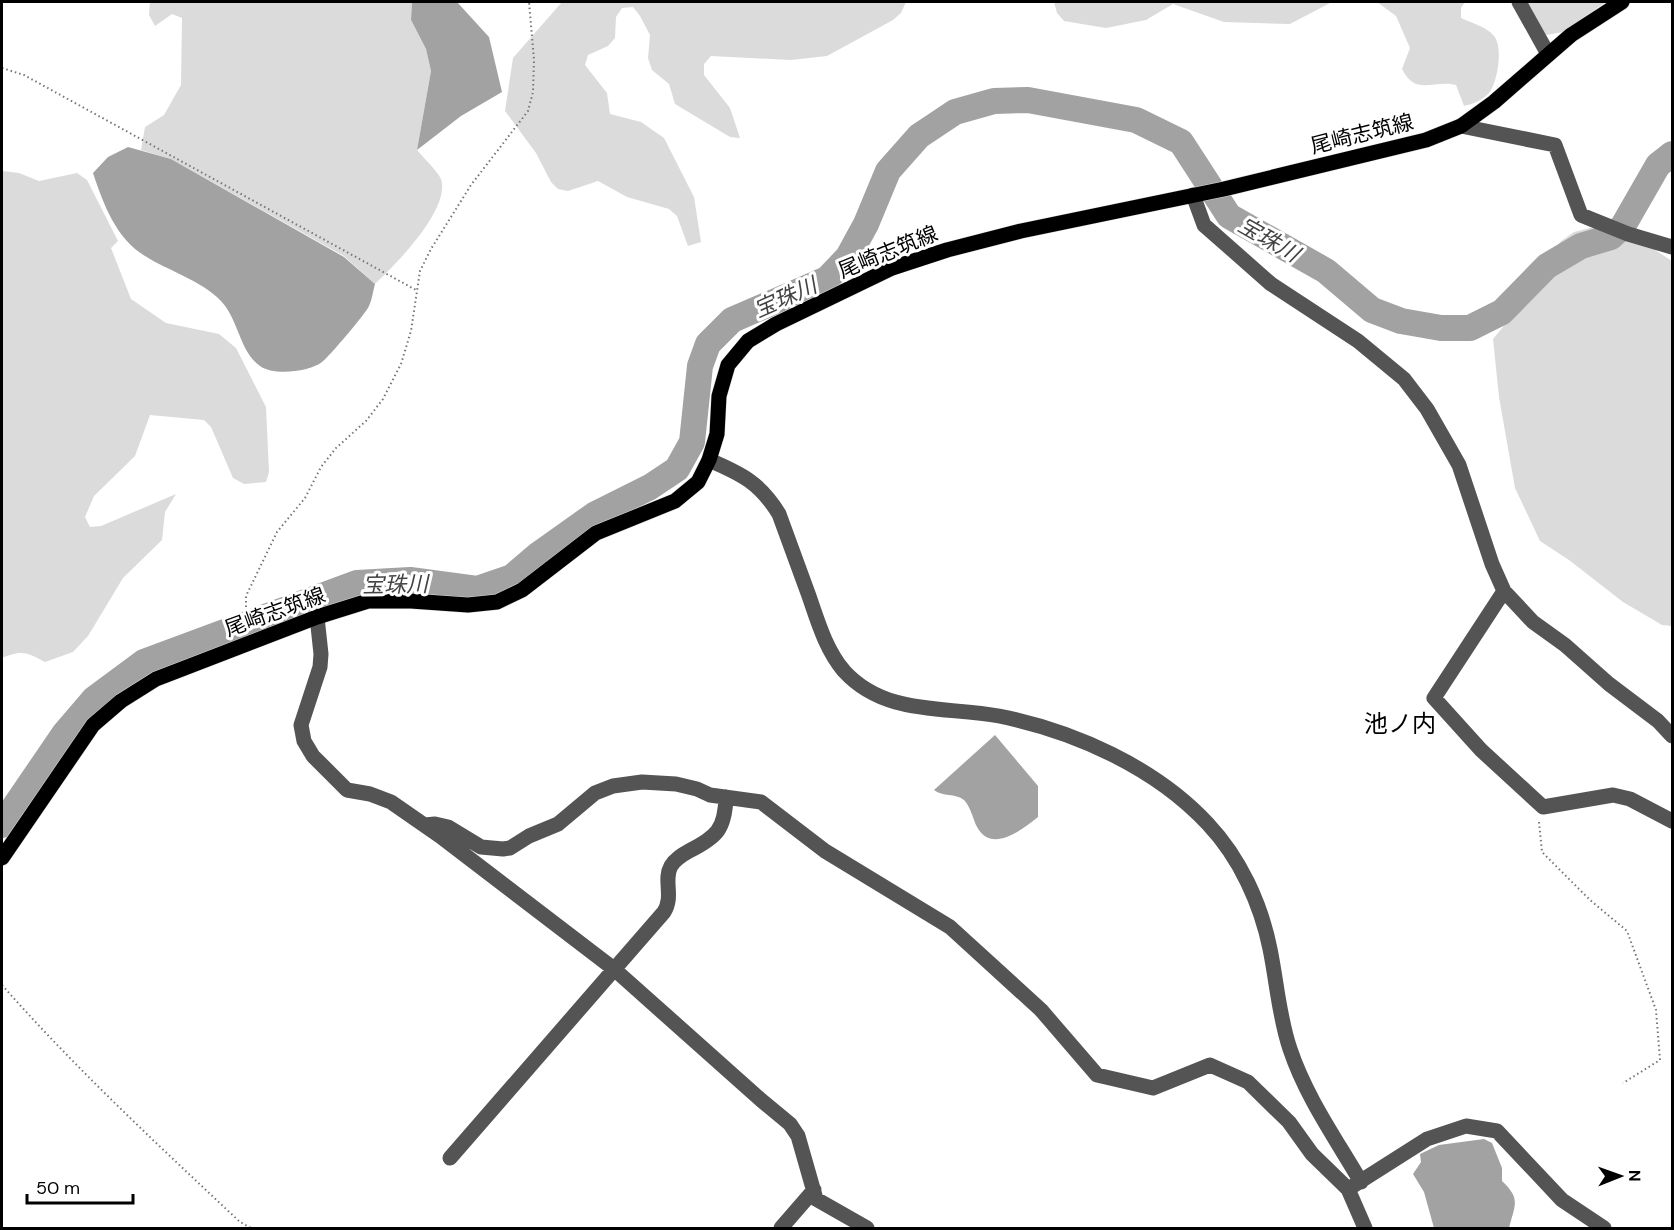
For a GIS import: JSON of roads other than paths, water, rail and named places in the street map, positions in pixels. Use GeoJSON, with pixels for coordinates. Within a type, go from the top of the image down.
{"type":"FeatureCollection","features":[{"type":"Feature","properties":{"kind":"main road","name":"尾崎志筑線"},"geometry":{"type":"LineString","coordinates":[[2,858],[93,725],[121,701],[156,679],[317,617],[368,602],[411,601],[468,605],[497,602],[522,590],[596,533],[675,501],[698,482],[709,460],[717,435],[719,396],[728,365],[748,341],[776,324],[892,268],[947,250],[1021,231],[1224,189],[1426,140],[1461,126],[1494,102],[1571,35],[1622,2]]}},
{"type":"Feature","properties":{"kind":"street"},"geometry":{"type":"LineString","coordinates":[[1519,2],[1548,54]]}},
{"type":"Feature","properties":{"kind":"street"},"geometry":{"type":"LineString","coordinates":[[1461,126],[1555,145],[1581,215],[1628,234],[1672,247]]}},
{"type":"Feature","properties":{"kind":"street"},"geometry":{"type":"LineString","coordinates":[[1197,194],[1204,225],[1271,284],[1358,341],[1404,379],[1427,409],[1458,465],[1492,564],[1504,591],[1533,622],[1565,645],[1609,684],[1658,721],[1672,736]]}},
{"type":"Feature","properties":{"kind":"street"},"geometry":{"type":"LineString","coordinates":[[709,460],[738,472],[752,481],[771,501],[827,644],[842,668],[859,685],[875,695],[902,704],[997,716],[1077,740],[1108,753],[1163,785],[1208,823],[1232,855],[1255,900],[1270,950],[1284,1029],[1307,1090],[1354,1186],[1365,1228]]}},
{"type":"Feature","properties":{"kind":"street"},"geometry":{"type":"LineString","coordinates":[[1504,591],[1434,698],[1481,750],[1543,807],[1613,795],[1630,799],[1672,821]]}},
{"type":"Feature","properties":{"kind":"street"},"geometry":{"type":"LineString","coordinates":[[317,617],[320,662],[302,719],[301,731],[313,756],[347,790],[384,798],[425,825],[614,969],[760,1100],[790,1124],[798,1136],[816,1198],[867,1228]]}},
{"type":"Feature","properties":{"kind":"street"},"geometry":{"type":"LineString","coordinates":[[425,825],[435,824],[448,827],[481,847],[503,849],[510,848],[536,832],[558,824],[595,793],[614,786],[642,782],[676,784],[710,795],[761,802],[825,851],[950,927],[1041,1010],[1097,1075],[1153,1088],[1210,1065],[1248,1082],[1289,1122],[1312,1154],[1354,1186]]}},
{"type":"Feature","properties":{"kind":"street"},"geometry":{"type":"LineString","coordinates":[[450,1158],[668,905],[669,873],[672,863],[683,854],[711,839],[723,824],[726,797]]}},
{"type":"Feature","properties":{"kind":"street"},"geometry":{"type":"LineString","coordinates":[[1354,1186],[1427,1139],[1466,1126],[1497,1131],[1562,1200],[1604,1228]]}},
{"type":"Feature","properties":{"kind":"street"},"geometry":{"type":"LineString","coordinates":[[781,1228],[814,1190]]}},
{"type":"Feature","properties":{"kind":"waterway","name":"宝珠川"},"geometry":{"type":"LineString","coordinates":[[2,825],[64,734],[94,699],[144,662],[357,583],[410,580],[477,589],[512,577],[539,554],[594,515],[650,487],[677,469],[692,442],[700,366],[708,344],[732,320],[827,279],[848,257],[866,224],[888,171],[919,136],[955,112],[994,101],[1028,100],[1136,120],[1181,142],[1229,216],[1326,271],[1372,310],[1401,321],[1441,328],[1470,328],[1502,312],[1547,266],[1581,246],[1611,237],[1623,226],[1658,165],[1672,154]]}},
{"type":"Feature","properties":{"kind":"district","name":"池ノ内"},"geometry":{"type":"Point","coordinates":[1400,724]}}]}
